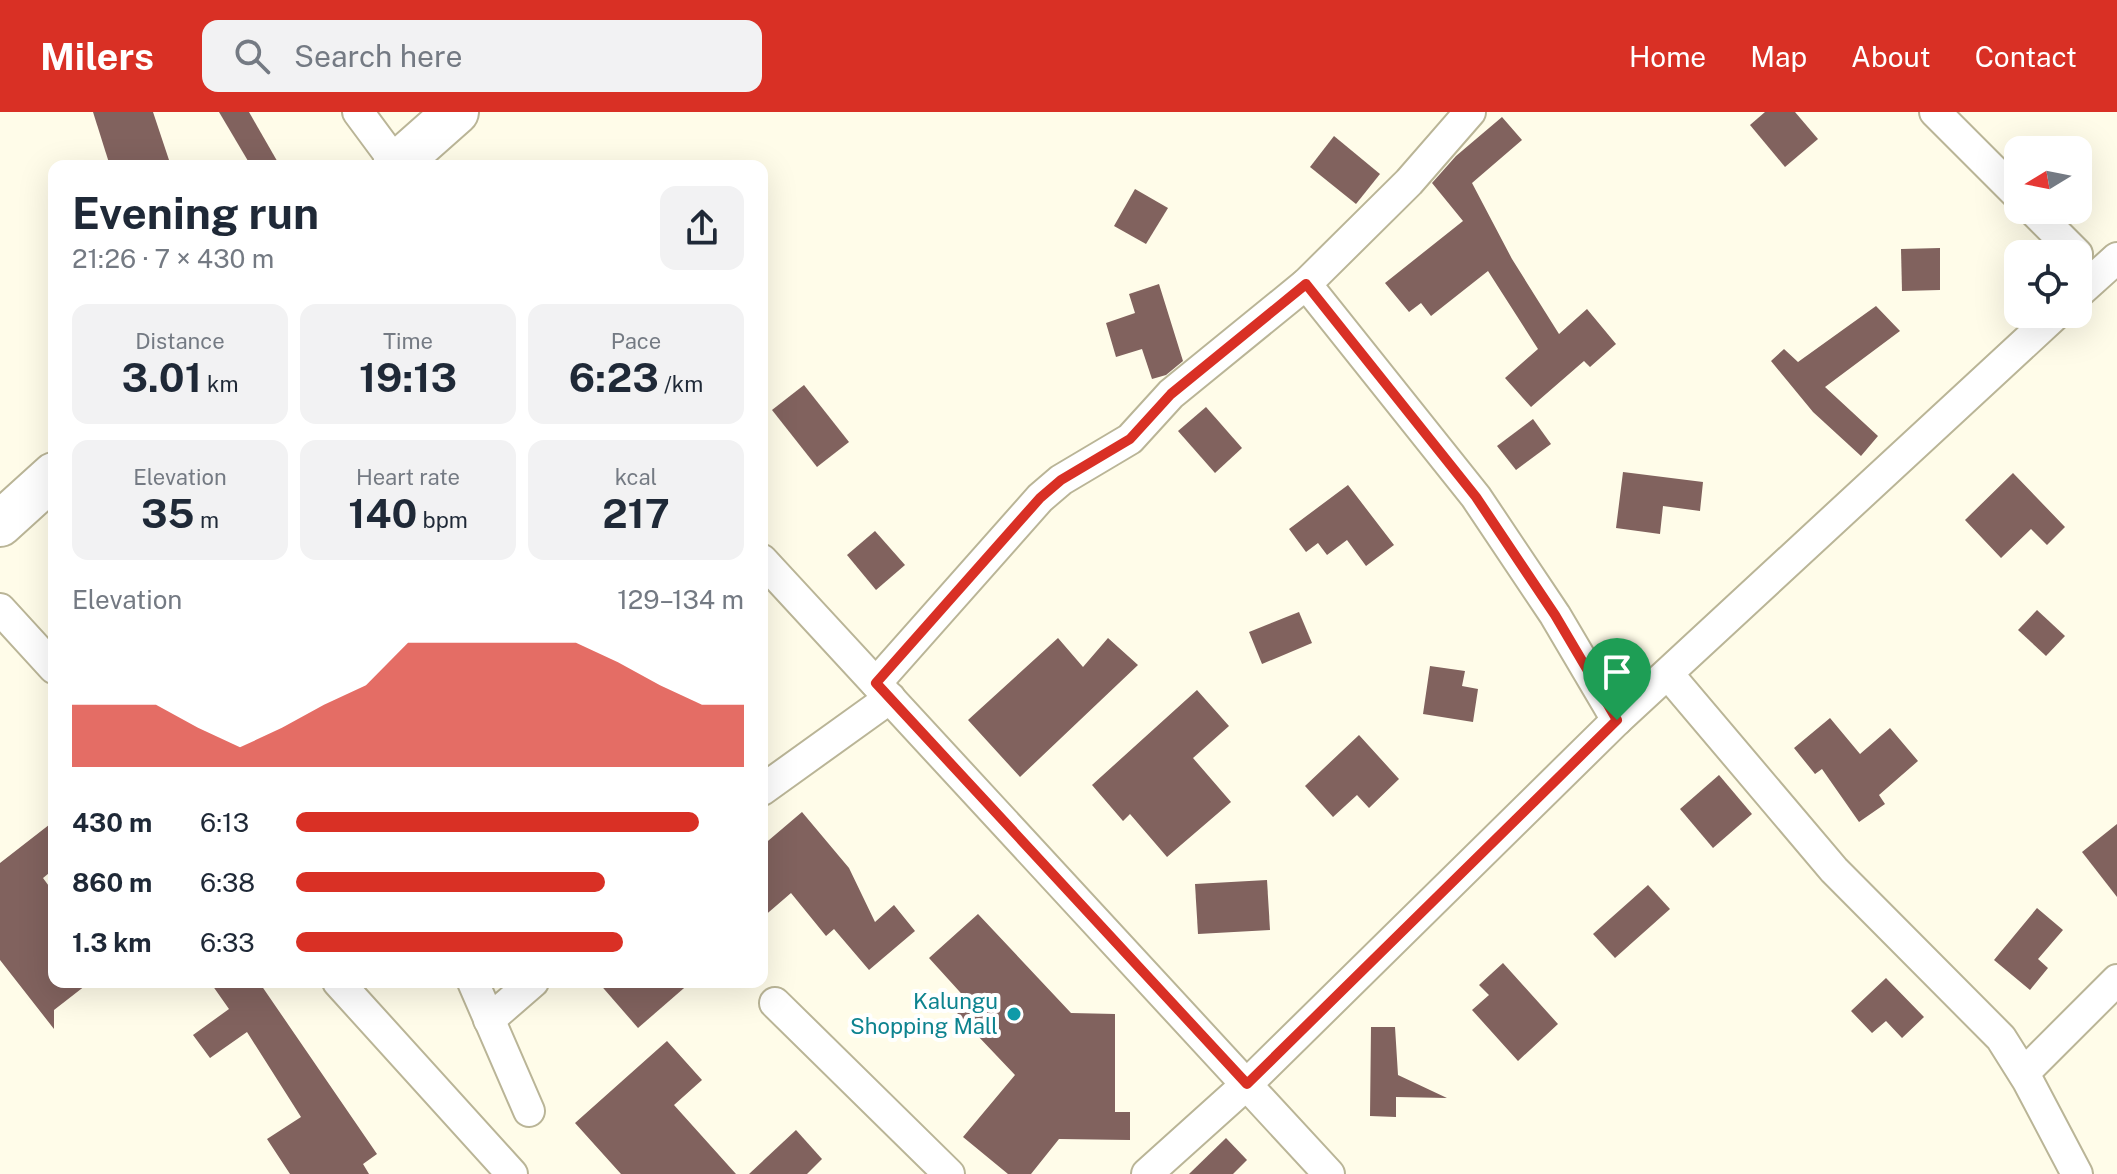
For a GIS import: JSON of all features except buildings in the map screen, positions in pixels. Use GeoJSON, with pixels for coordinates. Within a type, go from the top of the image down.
{"type":"FeatureCollection","features":[{"type":"Feature","properties":{"kind":"street"},"geometry":{"type":"LineString","coordinates":[[358,112],[393,160]]}},
{"type":"Feature","properties":{"kind":"street"},"geometry":{"type":"LineString","coordinates":[[404,160],[456,112]]}},
{"type":"Feature","properties":{"kind":"street"},"geometry":{"type":"LineString","coordinates":[[768,785],[883,690],[1040,498],[1061,480],[1130,439],[1171,394],[1306,284],[1409,182],[1470,112]]}},
{"type":"Feature","properties":{"kind":"street"},"geometry":{"type":"LineString","coordinates":[[1935,112],[2004,181]]}},
{"type":"Feature","properties":{"kind":"street"},"geometry":{"type":"LineString","coordinates":[[2047,224],[2063,240]]}},
{"type":"Feature","properties":{"kind":"street"},"geometry":{"type":"LineString","coordinates":[[1306,284],[1476,497],[1555,615],[1617,720]]}},
{"type":"Feature","properties":{"kind":"street"},"geometry":{"type":"LineString","coordinates":[[1147,1174],[1247,1084],[1617,720],[2041,328]]}},
{"type":"Feature","properties":{"kind":"street"},"geometry":{"type":"LineString","coordinates":[[0,524],[48,480]]}},
{"type":"Feature","properties":{"kind":"street"},"geometry":{"type":"LineString","coordinates":[[768,566],[1329,1174]]}},
{"type":"Feature","properties":{"kind":"street"},"geometry":{"type":"LineString","coordinates":[[0,609],[48,661]]}},
{"type":"Feature","properties":{"kind":"street"},"geometry":{"type":"LineString","coordinates":[[1668,674],[1834,870],[2001,1038],[2024,1073],[2077,1174]]}},
{"type":"Feature","properties":{"kind":"street"},"geometry":{"type":"LineString","coordinates":[[2024,1073],[2117,980]]}},
{"type":"Feature","properties":{"kind":"street"},"geometry":{"type":"LineString","coordinates":[[343,988],[512,1174]]}},
{"type":"Feature","properties":{"kind":"street"},"geometry":{"type":"LineString","coordinates":[[476,988],[529,1111]]}},
{"type":"Feature","properties":{"kind":"street"},"geometry":{"type":"LineString","coordinates":[[489,1020],[526,988]]}},
{"type":"Feature","properties":{"kind":"street"},"geometry":{"type":"LineString","coordinates":[[775,1003],[949,1174]]}},
{"type":"Feature","properties":{"kind":"place","name":"Kalungu Shopping Mall"},"geometry":{"type":"Point","coordinates":[1014,1014]}},
{"type":"Feature","properties":{"kind":"route"},"geometry":{"type":"LineString","coordinates":[[1306,284],[1476,497],[1555,615],[1617,720],[1247,1084],[876,683],[1040,498],[1061,480],[1130,439],[1171,394],[1262,323],[1306,284]]}}]}
